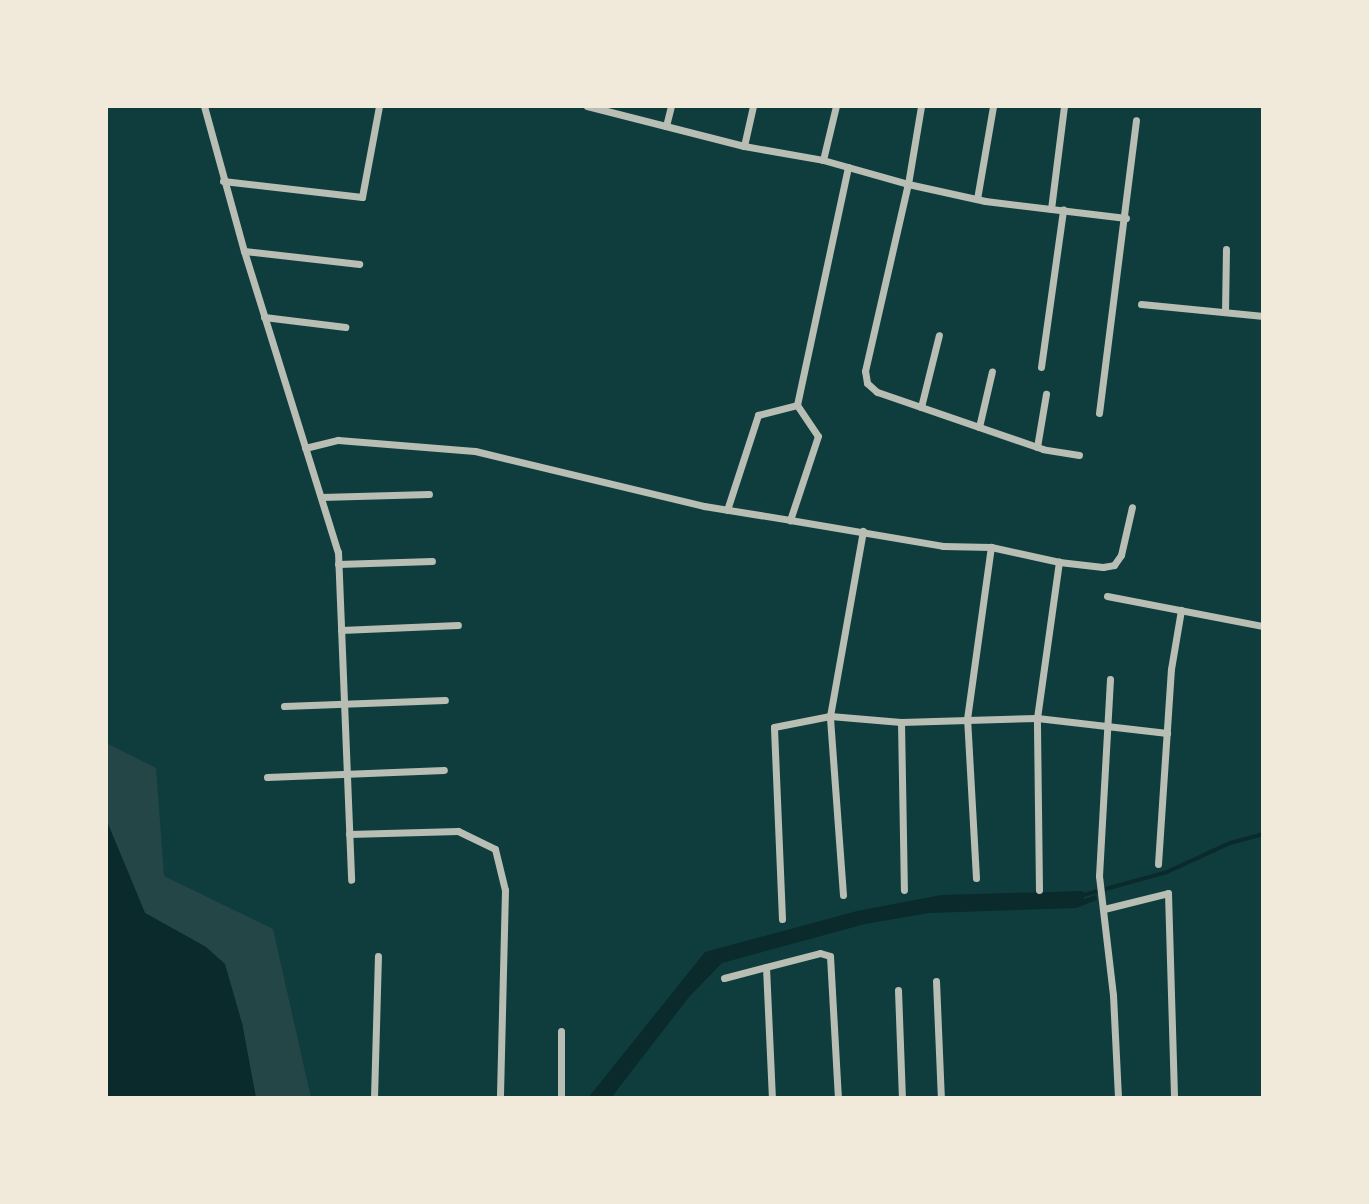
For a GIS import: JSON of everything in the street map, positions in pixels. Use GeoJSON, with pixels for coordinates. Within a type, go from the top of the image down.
{"type":"FeatureCollection","features":[{"type":"Feature","properties":{"kind":"street"},"geometry":{"type":"LineString","coordinates":[[204,106],[223,181],[321,497],[338,564],[351,880]]}},
{"type":"Feature","properties":{"kind":"street"},"geometry":{"type":"LineString","coordinates":[[223,181],[362,197],[379,106]]}},
{"type":"Feature","properties":{"kind":"street"},"geometry":{"type":"LineString","coordinates":[[587,106],[606,108],[744,146],[823,160],[977,199],[1126,218]]}},
{"type":"Feature","properties":{"kind":"street"},"geometry":{"type":"LineString","coordinates":[[666,126],[671,106]]}},
{"type":"Feature","properties":{"kind":"street"},"geometry":{"type":"LineString","coordinates":[[744,146],[753,106]]}},
{"type":"Feature","properties":{"kind":"street"},"geometry":{"type":"LineString","coordinates":[[823,160],[836,106]]}},
{"type":"Feature","properties":{"kind":"street"},"geometry":{"type":"LineString","coordinates":[[921,106],[908,184],[865,371],[867,383],[877,392],[1037,447],[1079,455]]}},
{"type":"Feature","properties":{"kind":"street"},"geometry":{"type":"LineString","coordinates":[[977,199],[993,106]]}},
{"type":"Feature","properties":{"kind":"street"},"geometry":{"type":"LineString","coordinates":[[1051,209],[1064,106]]}},
{"type":"Feature","properties":{"kind":"street"},"geometry":{"type":"LineString","coordinates":[[1099,413],[1136,120]]}},
{"type":"Feature","properties":{"kind":"street"},"geometry":{"type":"LineString","coordinates":[[790,520],[818,436],[797,405],[848,167]]}},
{"type":"Feature","properties":{"kind":"street"},"geometry":{"type":"LineString","coordinates":[[1041,367],[1063,210]]}},
{"type":"Feature","properties":{"kind":"street"},"geometry":{"type":"LineString","coordinates":[[1225,312],[1226,249]]}},
{"type":"Feature","properties":{"kind":"street"},"geometry":{"type":"LineString","coordinates":[[244,251],[359,264]]}},
{"type":"Feature","properties":{"kind":"street"},"geometry":{"type":"LineString","coordinates":[[1141,304],[1263,316]]}},
{"type":"Feature","properties":{"kind":"street"},"geometry":{"type":"LineString","coordinates":[[264,317],[345,327]]}},
{"type":"Feature","properties":{"kind":"street"},"geometry":{"type":"LineString","coordinates":[[921,407],[939,335]]}},
{"type":"Feature","properties":{"kind":"street"},"geometry":{"type":"LineString","coordinates":[[979,427],[992,371]]}},
{"type":"Feature","properties":{"kind":"street"},"geometry":{"type":"LineString","coordinates":[[1037,447],[1046,394]]}},
{"type":"Feature","properties":{"kind":"street"},"geometry":{"type":"LineString","coordinates":[[727,510],[758,415],[797,405]]}},
{"type":"Feature","properties":{"kind":"street"},"geometry":{"type":"LineString","coordinates":[[305,448],[338,440],[475,451],[727,510],[943,546],[991,547],[1059,562],[1114,565],[1121,555],[1132,507]]}},
{"type":"Feature","properties":{"kind":"street"},"geometry":{"type":"LineString","coordinates":[[321,497],[429,494]]}},
{"type":"Feature","properties":{"kind":"street"},"geometry":{"type":"LineString","coordinates":[[843,895],[830,716],[863,531]]}},
{"type":"Feature","properties":{"kind":"street"},"geometry":{"type":"LineString","coordinates":[[976,878],[967,719],[991,547]]}},
{"type":"Feature","properties":{"kind":"street"},"geometry":{"type":"LineString","coordinates":[[338,564],[432,561]]}},
{"type":"Feature","properties":{"kind":"street"},"geometry":{"type":"LineString","coordinates":[[1039,890],[1037,718],[1059,562]]}},
{"type":"Feature","properties":{"kind":"street"},"geometry":{"type":"LineString","coordinates":[[1107,596],[1263,626]]}},
{"type":"Feature","properties":{"kind":"street"},"geometry":{"type":"LineString","coordinates":[[1158,864],[1171,669],[1181,610]]}},
{"type":"Feature","properties":{"kind":"street"},"geometry":{"type":"LineString","coordinates":[[341,630],[458,625]]}},
{"type":"Feature","properties":{"kind":"street"},"geometry":{"type":"LineString","coordinates":[[1110,679],[1099,876],[1118,1098]]}},
{"type":"Feature","properties":{"kind":"street"},"geometry":{"type":"LineString","coordinates":[[284,706],[445,700]]}},
{"type":"Feature","properties":{"kind":"street"},"geometry":{"type":"LineString","coordinates":[[782,919],[774,727],[830,716],[901,722],[1037,718],[1167,733]]}},
{"type":"Feature","properties":{"kind":"street"},"geometry":{"type":"LineString","coordinates":[[901,722],[904,890]]}},
{"type":"Feature","properties":{"kind":"street"},"geometry":{"type":"LineString","coordinates":[[267,777],[444,770]]}},
{"type":"Feature","properties":{"kind":"street"},"geometry":{"type":"LineString","coordinates":[[349,834],[458,831],[495,849],[505,890],[500,1098]]}},
{"type":"Feature","properties":{"kind":"street"},"geometry":{"type":"LineString","coordinates":[[1104,909],[1168,893],[1174,1098]]}},
{"type":"Feature","properties":{"kind":"street"},"geometry":{"type":"LineString","coordinates":[[724,978],[820,953],[830,956],[838,1098]]}},
{"type":"Feature","properties":{"kind":"street"},"geometry":{"type":"LineString","coordinates":[[374,1098],[378,956]]}},
{"type":"Feature","properties":{"kind":"street"},"geometry":{"type":"LineString","coordinates":[[766,967],[772,1098]]}},
{"type":"Feature","properties":{"kind":"street"},"geometry":{"type":"LineString","coordinates":[[936,981],[941,1098]]}},
{"type":"Feature","properties":{"kind":"street"},"geometry":{"type":"LineString","coordinates":[[898,990],[902,1098]]}},
{"type":"Feature","properties":{"kind":"street"},"geometry":{"type":"LineString","coordinates":[[561,1031],[561,1098]]}},
{"type":"Feature","properties":{"kind":"shaded area"},"geometry":{"type":"Polygon","coordinates":[[[106,743],[156,768],[164,876],[273,929],[311,1098],[256,1098],[242,1023],[206,947],[145,913],[106,819],[106,743]]]}},
{"type":"Feature","properties":{"kind":"shaded area"},"geometry":{"type":"Polygon","coordinates":[[[106,819],[145,913],[206,947],[225,964],[242,1023],[256,1098],[106,1098],[106,819]]]}},
{"type":"Feature","properties":{"kind":"shaded area"},"geometry":{"type":"Polygon","coordinates":[[[1083,891],[1084,899],[1096,895],[1097,900],[1076,908],[929,913],[865,924],[722,963],[689,997],[611,1098],[588,1098],[705,952],[857,911],[941,895],[1083,891]]]}},
{"type":"Feature","properties":{"kind":"waterway"},"geometry":{"type":"LineString","coordinates":[[1080,896],[1167,872],[1230,843],[1263,834]]}}]}
